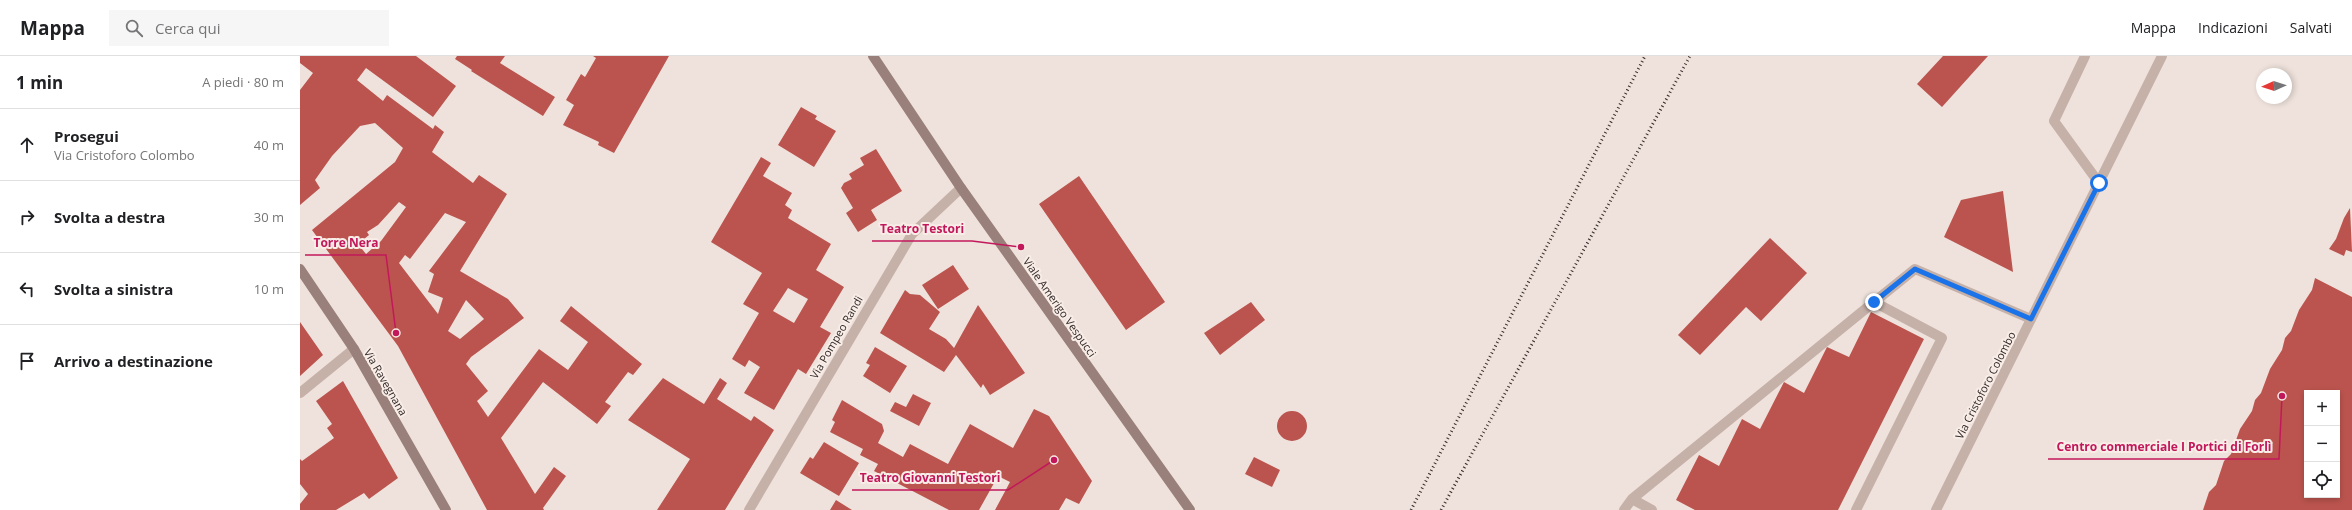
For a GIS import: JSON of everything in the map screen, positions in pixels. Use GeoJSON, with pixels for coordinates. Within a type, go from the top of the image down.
{"type":"FeatureCollection","features":[{"type":"Feature","properties":{"kind":"main road","name":"Viale Amerigo Vespucci"},"geometry":{"type":"LineString","coordinates":[[873,56],[961,188],[1190,510]]}},
{"type":"Feature","properties":{"kind":"main road","name":"Via Ravegnana"},"geometry":{"type":"LineString","coordinates":[[300,269],[354,349],[446,510]]}},
{"type":"Feature","properties":{"kind":"street"},"geometry":{"type":"LineString","coordinates":[[2085,56],[2054,121],[2099,183]]}},
{"type":"Feature","properties":{"kind":"street","name":"Via Cristoforo Colombo"},"geometry":{"type":"LineString","coordinates":[[1936,510],[2162,56]]}},
{"type":"Feature","properties":{"kind":"street","name":"Via Pompeo Randi"},"geometry":{"type":"LineString","coordinates":[[749,510],[912,234],[961,188]]}},
{"type":"Feature","properties":{"kind":"street"},"geometry":{"type":"LineString","coordinates":[[1624,510],[1632,499],[1915,269],[2031,319]]}},
{"type":"Feature","properties":{"kind":"street"},"geometry":{"type":"LineString","coordinates":[[1856,510],[1942,338],[1874,302]]}},
{"type":"Feature","properties":{"kind":"street"},"geometry":{"type":"LineString","coordinates":[[300,393],[354,349]]}},
{"type":"Feature","properties":{"kind":"street"},"geometry":{"type":"LineString","coordinates":[[1632,499],[1652,510]]}},
{"type":"Feature","properties":{"kind":"building"},"geometry":{"type":"Polygon","coordinates":[[[300,56],[416,56],[456,86],[433,117],[366,68],[357,80],[383,101],[387,95],[433,129],[435,125],[444,132],[432,152],[473,183],[479,175],[507,194],[460,271],[508,299],[524,318],[471,357],[466,364],[488,391],[477,401],[488,417],[539,349],[568,370],[588,342],[560,321],[571,306],[642,364],[633,375],[628,372],[605,402],[611,406],[597,424],[543,382],[501,438],[535,494],[554,467],[566,476],[543,508],[544,510],[487,510],[398,346],[312,230],[395,162],[403,148],[375,123],[360,126],[332,156],[315,180],[320,188],[300,205],[300,90],[313,73],[300,63],[300,56]],[[399,202],[378,225],[367,232],[369,235],[358,244],[366,254],[381,241],[406,207],[399,202]],[[445,213],[410,259],[405,255],[399,263],[438,314],[443,298],[428,292],[434,274],[429,271],[466,222],[445,213]],[[466,300],[448,331],[460,339],[484,319],[466,300]]]}},
{"type":"Feature","properties":{"kind":"building"},"geometry":{"type":"Polygon","coordinates":[[[457,56],[505,56],[500,63],[555,97],[543,116],[471,71],[472,70],[455,59],[457,56]]]}},
{"type":"Feature","properties":{"kind":"building"},"geometry":{"type":"Polygon","coordinates":[[[593,56],[669,56],[614,153],[598,145],[599,142],[563,125],[574,105],[566,100],[581,74],[585,77],[596,58],[593,56]]]}},
{"type":"Feature","properties":{"kind":"building"},"geometry":{"type":"Polygon","coordinates":[[[1943,56],[1988,56],[1942,107],[1917,84],[1943,56]]]}},
{"type":"Feature","properties":{"kind":"building"},"geometry":{"type":"Polygon","coordinates":[[[801,107],[817,116],[815,119],[836,131],[814,167],[778,145],[801,107]]]}},
{"type":"Feature","properties":{"kind":"building"},"geometry":{"type":"Polygon","coordinates":[[[876,149],[902,191],[871,210],[877,220],[858,232],[846,213],[853,208],[841,188],[844,183],[852,179],[849,174],[864,165],[860,158],[876,149]]]}},
{"type":"Feature","properties":{"kind":"building"},"geometry":{"type":"Polygon","coordinates":[[[761,157],[771,163],[763,176],[792,193],[785,205],[792,210],[788,218],[831,244],[816,270],[844,287],[820,327],[831,333],[806,374],[798,369],[774,410],[744,393],[760,367],[749,360],[745,367],[732,359],[759,313],[743,304],[762,273],[711,242],[761,157]],[[788,288],[773,311],[794,323],[808,299],[788,288]]]}},
{"type":"Feature","properties":{"kind":"building"},"geometry":{"type":"Polygon","coordinates":[[[1079,176],[1165,302],[1126,330],[1039,204],[1079,176]]]}},
{"type":"Feature","properties":{"kind":"building"},"geometry":{"type":"Polygon","coordinates":[[[2003,191],[2013,272],[1944,237],[1961,200],[2003,191]]]}},
{"type":"Feature","properties":{"kind":"building"},"geometry":{"type":"Polygon","coordinates":[[[2350,208],[2352,252],[2346,250],[2344,256],[2329,249],[2336,239],[2344,218],[2350,208]]]}},
{"type":"Feature","properties":{"kind":"building"},"geometry":{"type":"Polygon","coordinates":[[[1770,238],[1807,273],[1761,321],[1746,307],[1700,355],[1678,335],[1770,238]]]}},
{"type":"Feature","properties":{"kind":"building"},"geometry":{"type":"Polygon","coordinates":[[[953,265],[969,289],[938,309],[922,285],[953,265]]]}},
{"type":"Feature","properties":{"kind":"building"},"geometry":{"type":"Polygon","coordinates":[[[2315,278],[2352,297],[2352,510],[2203,510],[2209,492],[2216,485],[2224,461],[2231,454],[2240,429],[2252,411],[2255,400],[2261,393],[2270,369],[2282,350],[2285,338],[2291,331],[2299,310],[2312,290],[2315,278]]]}},
{"type":"Feature","properties":{"kind":"building"},"geometry":{"type":"Polygon","coordinates":[[[905,290],[910,294],[920,295],[940,312],[929,329],[946,339],[954,348],[978,305],[1025,373],[990,395],[983,384],[981,388],[956,355],[944,372],[880,333],[905,290]]]}},
{"type":"Feature","properties":{"kind":"building"},"geometry":{"type":"Polygon","coordinates":[[[1251,302],[1265,320],[1220,355],[1204,333],[1251,302]]]}},
{"type":"Feature","properties":{"kind":"building"},"geometry":{"type":"Polygon","coordinates":[[[1871,312],[1924,339],[1838,510],[1695,510],[1676,500],[1699,455],[1719,466],[1742,419],[1760,429],[1784,382],[1804,393],[1827,347],[1849,357],[1871,312]]]}},
{"type":"Feature","properties":{"kind":"building"},"geometry":{"type":"Polygon","coordinates":[[[300,322],[323,355],[300,376],[300,322]]]}},
{"type":"Feature","properties":{"kind":"building"},"geometry":{"type":"Polygon","coordinates":[[[875,347],[907,366],[890,393],[863,376],[870,365],[866,363],[875,347]]]}},
{"type":"Feature","properties":{"kind":"building"},"geometry":{"type":"Polygon","coordinates":[[[663,378],[704,404],[720,378],[727,383],[717,399],[751,421],[754,416],[774,430],[725,510],[657,510],[690,459],[628,420],[663,378]]]}},
{"type":"Feature","properties":{"kind":"building"},"geometry":{"type":"Polygon","coordinates":[[[343,381],[398,478],[369,499],[364,493],[336,510],[300,510],[300,504],[308,494],[300,484],[300,459],[302,461],[334,438],[327,428],[332,424],[316,401],[343,381]]]}},
{"type":"Feature","properties":{"kind":"building"},"geometry":{"type":"Polygon","coordinates":[[[913,394],[931,403],[919,426],[890,411],[895,402],[906,407],[913,394]]]}},
{"type":"Feature","properties":{"kind":"building"},"geometry":{"type":"Polygon","coordinates":[[[842,400],[882,424],[884,431],[878,443],[903,457],[910,444],[948,464],[970,424],[1013,448],[1034,409],[1049,416],[1092,481],[1079,504],[1066,498],[1059,510],[995,510],[1010,482],[998,476],[979,510],[949,510],[874,471],[878,464],[860,455],[863,449],[830,432],[835,422],[832,420],[842,400]]]}},
{"type":"Feature","properties":{"kind":"building"},"geometry":{"type":"Polygon","coordinates":[[[1292,411],[1302,416],[1307,426],[1302,436],[1292,441],[1282,436],[1277,426],[1282,416],[1292,411]]]}},
{"type":"Feature","properties":{"kind":"building"},"geometry":{"type":"Polygon","coordinates":[[[824,442],[859,463],[839,496],[800,473],[810,457],[813,459],[824,442]]]}},
{"type":"Feature","properties":{"kind":"building"},"geometry":{"type":"Polygon","coordinates":[[[1254,457],[1280,470],[1272,487],[1245,474],[1254,457]]]}},
{"type":"Feature","properties":{"kind":"building"},"geometry":{"type":"Polygon","coordinates":[[[836,500],[852,510],[830,510],[836,500]]]}},
{"type":"Feature","properties":{"kind":"railway"},"geometry":{"type":"LineString","coordinates":[[1411,510],[1645,56]]}},
{"type":"Feature","properties":{"kind":"railway"},"geometry":{"type":"LineString","coordinates":[[1441,510],[1690,56]]}},
{"type":"Feature","properties":{"kind":"place","name":"Teatro Testori"},"geometry":{"type":"Point","coordinates":[1021,247]}},
{"type":"Feature","properties":{"kind":"place","name":"Torre Nera"},"geometry":{"type":"Point","coordinates":[396,333]}},
{"type":"Feature","properties":{"kind":"place","name":"Centro commerciale I Portici di Forlì"},"geometry":{"type":"Point","coordinates":[2282,396]}},
{"type":"Feature","properties":{"kind":"place","name":"Teatro Giovanni Testori"},"geometry":{"type":"Point","coordinates":[1054,460]}},
{"type":"Feature","properties":{"kind":"route"},"geometry":{"type":"LineString","coordinates":[[1874,302],[1915,269],[2031,319],[2099,183]]}}]}
